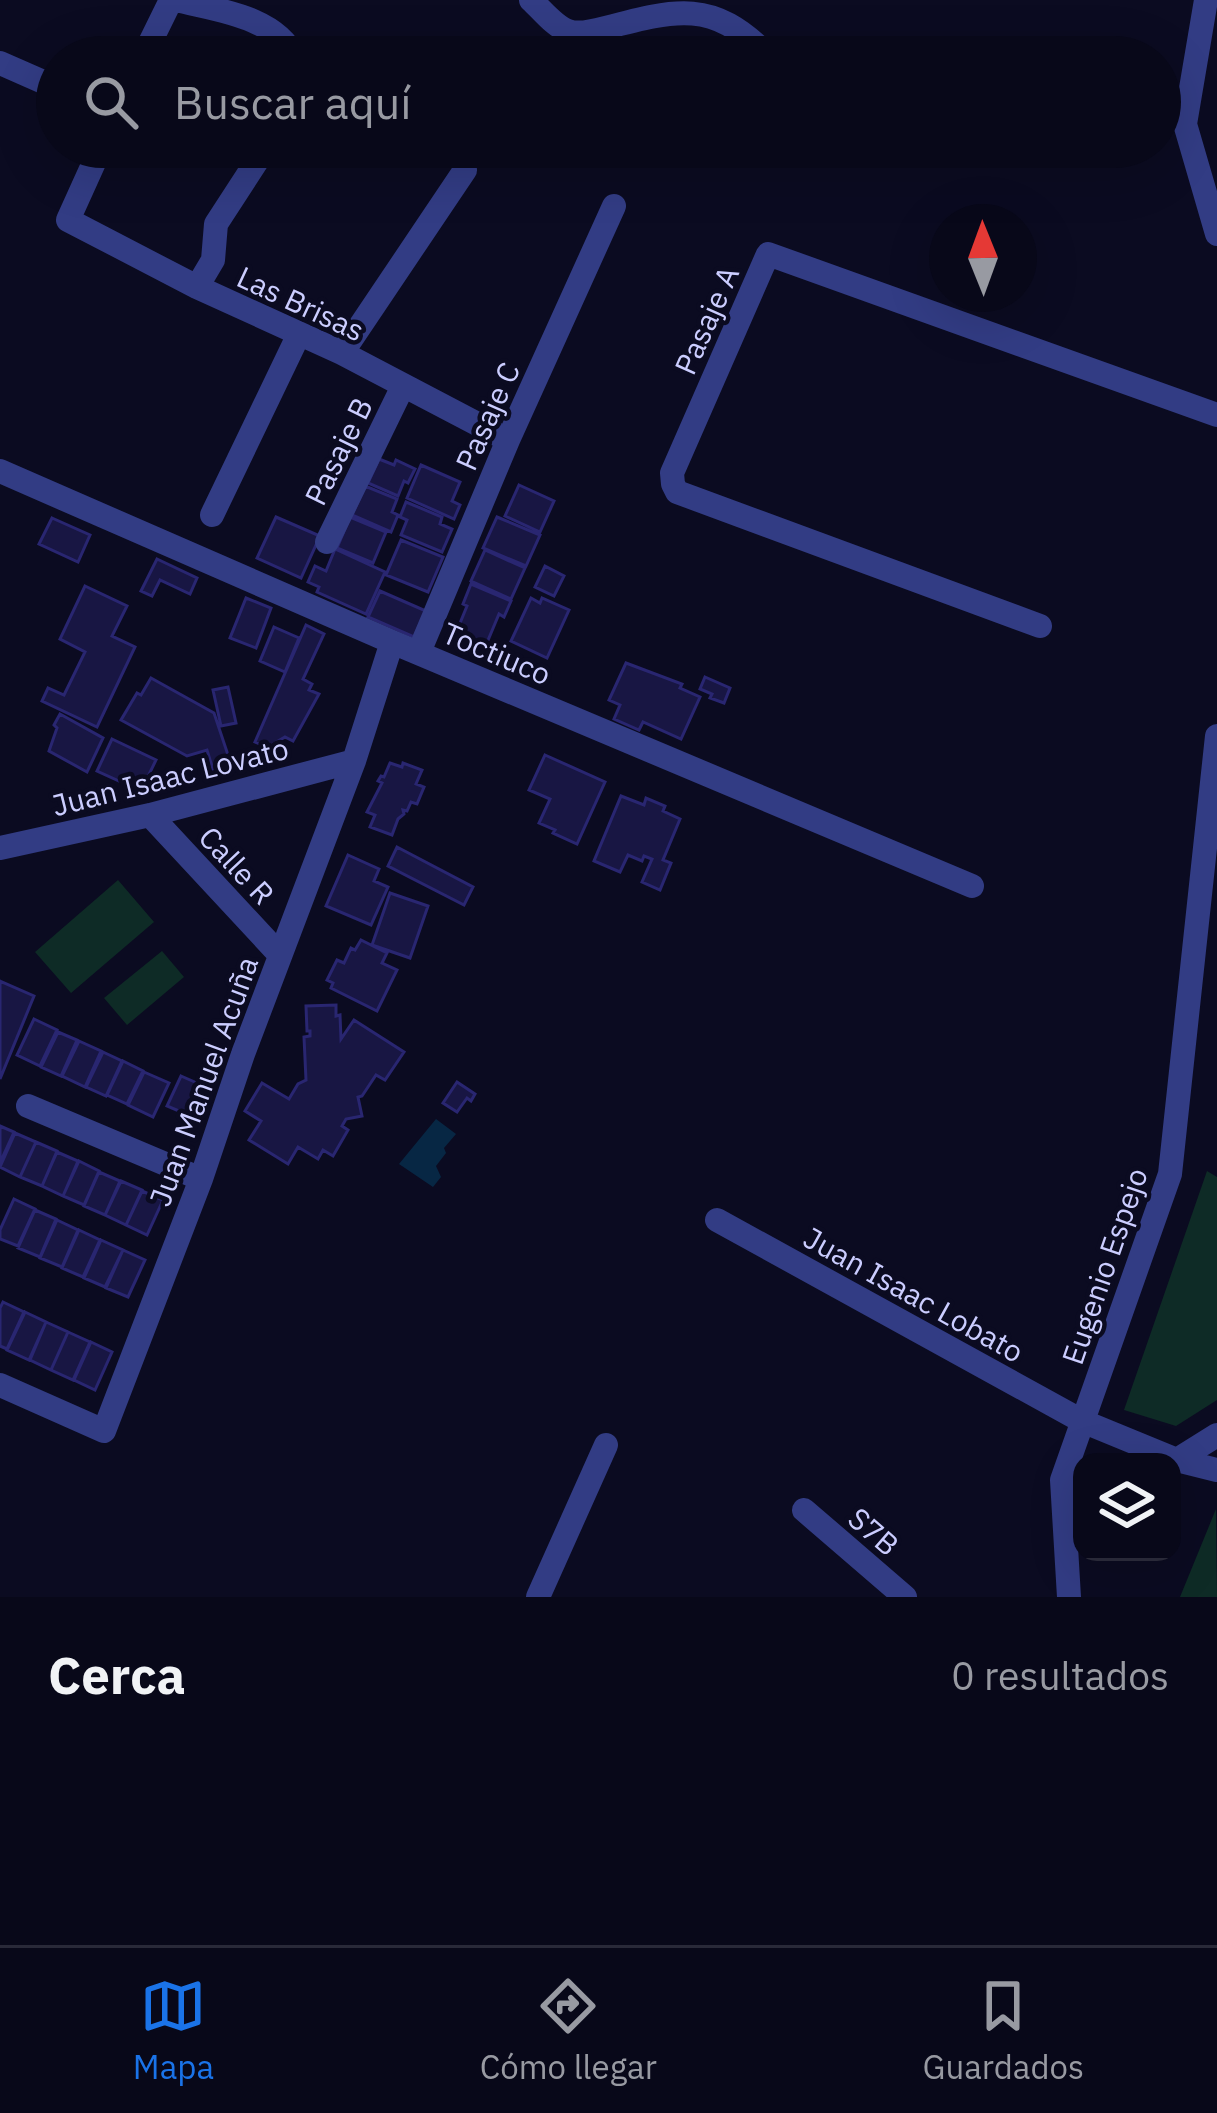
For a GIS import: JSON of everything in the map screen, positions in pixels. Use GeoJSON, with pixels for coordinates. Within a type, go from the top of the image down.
{"type":"FeatureCollection","features":[{"type":"Feature","properties":{"kind":"street"},"geometry":{"type":"LineString","coordinates":[[154,36],[173,0],[253,21],[279,36]]}},
{"type":"Feature","properties":{"kind":"street"},"geometry":{"type":"LineString","coordinates":[[532,0],[566,31],[590,32],[680,6],[706,8],[746,27],[753,36]]}},
{"type":"Feature","properties":{"kind":"street"},"geometry":{"type":"LineString","coordinates":[[1206,0],[1185,124],[1216,229]]}},
{"type":"Feature","properties":{"kind":"street"},"geometry":{"type":"LineString","coordinates":[[0,63],[36,79]]}},
{"type":"Feature","properties":{"kind":"street","name":"Las Brisas"},"geometry":{"type":"LineString","coordinates":[[92,168],[68,220],[508,440]]}},
{"type":"Feature","properties":{"kind":"street"},"geometry":{"type":"LineString","coordinates":[[196,287],[213,260],[216,224],[252,168]]}},
{"type":"Feature","properties":{"kind":"street"},"geometry":{"type":"LineString","coordinates":[[342,353],[464,170]]}},
{"type":"Feature","properties":{"kind":"street","name":"Pasaje C"},"geometry":{"type":"LineString","coordinates":[[419,652],[614,206]]}},
{"type":"Feature","properties":{"kind":"street","name":"Pasaje A"},"geometry":{"type":"LineString","coordinates":[[1040,626],[677,492],[672,473],[768,254],[1217,415]]}},
{"type":"Feature","properties":{"kind":"street"},"geometry":{"type":"LineString","coordinates":[[212,515],[299,334]]}},
{"type":"Feature","properties":{"kind":"street","name":"Pasaje B"},"geometry":{"type":"LineString","coordinates":[[327,542],[403,386]]}},
{"type":"Feature","properties":{"kind":"street","name":"Toctiuco"},"geometry":{"type":"LineString","coordinates":[[0,471],[973,886]]}},
{"type":"Feature","properties":{"kind":"street","name":"Juan Manuel Acuña"},"geometry":{"type":"LineString","coordinates":[[0,1385],[104,1431],[354,760],[392,642]]}},
{"type":"Feature","properties":{"kind":"street","name":"Eugenio Espejo"},"geometry":{"type":"LineString","coordinates":[[1069,1597],[1062,1480],[1170,1174],[1217,736]]}},
{"type":"Feature","properties":{"kind":"street","name":"Juan Isaac Lovato"},"geometry":{"type":"LineString","coordinates":[[0,848],[150,815],[354,760]]}},
{"type":"Feature","properties":{"kind":"street","name":"Calle R"},"geometry":{"type":"LineString","coordinates":[[150,815],[280,956]]}},
{"type":"Feature","properties":{"kind":"street"},"geometry":{"type":"LineString","coordinates":[[28,1106],[201,1179]]}},
{"type":"Feature","properties":{"kind":"street","name":"Juan Isaac Lobato"},"geometry":{"type":"LineString","coordinates":[[717,1220],[1082,1421],[1160,1453]]}},
{"type":"Feature","properties":{"kind":"street"},"geometry":{"type":"LineString","coordinates":[[1181,1458],[1217,1435]]}},
{"type":"Feature","properties":{"kind":"street"},"geometry":{"type":"LineString","coordinates":[[538,1597],[606,1444]]}},
{"type":"Feature","properties":{"kind":"street","name":"Juan Isaac Lobato"},"geometry":{"type":"LineString","coordinates":[[1181,1461],[1217,1471]]}},
{"type":"Feature","properties":{"kind":"street","name":"S7B"},"geometry":{"type":"LineString","coordinates":[[804,1510],[904,1597]]}},
{"type":"Feature","properties":{"kind":"green space"},"geometry":{"type":"Polygon","coordinates":[[[118,880],[154,922],[71,993],[35,952],[118,880]]]}},
{"type":"Feature","properties":{"kind":"green space"},"geometry":{"type":"Polygon","coordinates":[[[162,951],[184,977],[127,1025],[104,998],[162,951]]]}},
{"type":"Feature","properties":{"kind":"green space"},"geometry":{"type":"Polygon","coordinates":[[[1207,1171],[1217,1177],[1217,1400],[1176,1426],[1124,1410],[1207,1171]]]}},
{"type":"Feature","properties":{"kind":"green space"},"geometry":{"type":"Polygon","coordinates":[[[1216,1509],[1217,1597],[1180,1597],[1216,1509]]]}},
{"type":"Feature","properties":{"kind":"water"},"geometry":{"type":"Polygon","coordinates":[[[436,1119],[456,1134],[436,1166],[441,1177],[433,1187],[399,1164],[436,1119]]]}},
{"type":"Feature","properties":{"kind":"building"},"geometry":{"type":"Polygon","coordinates":[[[379,459],[415,469],[398,496],[368,483],[379,459]]]}},
{"type":"Feature","properties":{"kind":"building"},"geometry":{"type":"Polygon","coordinates":[[[421,465],[460,482],[452,501],[460,505],[454,519],[407,498],[421,465]]]}},
{"type":"Feature","properties":{"kind":"building"},"geometry":{"type":"Polygon","coordinates":[[[519,485],[554,501],[540,532],[505,516],[519,485]]]}},
{"type":"Feature","properties":{"kind":"building"},"geometry":{"type":"Polygon","coordinates":[[[365,486],[397,499],[392,512],[398,515],[391,532],[352,515],[365,486]]]}},
{"type":"Feature","properties":{"kind":"building"},"geometry":{"type":"Polygon","coordinates":[[[406,502],[442,517],[440,524],[452,529],[442,552],[401,535],[407,520],[400,517],[406,502]]]}},
{"type":"Feature","properties":{"kind":"building"},"geometry":{"type":"Polygon","coordinates":[[[276,517],[320,536],[301,578],[257,558],[276,517]]]}},
{"type":"Feature","properties":{"kind":"building"},"geometry":{"type":"Polygon","coordinates":[[[350,517],[386,532],[373,563],[337,548],[350,517]]]}},
{"type":"Feature","properties":{"kind":"building"},"geometry":{"type":"Polygon","coordinates":[[[497,517],[540,535],[526,566],[483,548],[497,517]]]}},
{"type":"Feature","properties":{"kind":"building"},"geometry":{"type":"Polygon","coordinates":[[[52,518],[90,535],[78,562],[39,544],[52,518]]]}},
{"type":"Feature","properties":{"kind":"building"},"geometry":{"type":"Polygon","coordinates":[[[401,540],[443,557],[428,592],[386,575],[401,540]]]}},
{"type":"Feature","properties":{"kind":"building"},"geometry":{"type":"Polygon","coordinates":[[[335,549],[385,572],[366,614],[317,592],[319,587],[308,582],[315,566],[326,571],[335,549]]]}},
{"type":"Feature","properties":{"kind":"building"},"geometry":{"type":"Polygon","coordinates":[[[485,550],[525,568],[511,599],[471,581],[485,550]]]}},
{"type":"Feature","properties":{"kind":"building"},"geometry":{"type":"Polygon","coordinates":[[[157,559],[197,578],[190,594],[160,580],[152,596],[141,591],[157,559]]]}},
{"type":"Feature","properties":{"kind":"building"},"geometry":{"type":"Polygon","coordinates":[[[545,566],[564,576],[554,596],[535,587],[545,566]]]}},
{"type":"Feature","properties":{"kind":"building"},"geometry":{"type":"Polygon","coordinates":[[[471,584],[511,601],[504,617],[499,614],[486,645],[456,633],[471,584]]]}},
{"type":"Feature","properties":{"kind":"building"},"geometry":{"type":"Polygon","coordinates":[[[85,586],[127,606],[112,636],[135,647],[97,727],[42,701],[48,688],[64,695],[85,652],[60,639],[85,586]]]}},
{"type":"Feature","properties":{"kind":"building"},"geometry":{"type":"Polygon","coordinates":[[[380,591],[426,611],[414,637],[368,617],[380,591]]]}},
{"type":"Feature","properties":{"kind":"building"},"geometry":{"type":"Polygon","coordinates":[[[246,598],[271,608],[256,648],[230,638],[246,598]]]}},
{"type":"Feature","properties":{"kind":"building"},"geometry":{"type":"Polygon","coordinates":[[[531,598],[569,610],[547,658],[511,641],[531,598]]]}},
{"type":"Feature","properties":{"kind":"building"},"geometry":{"type":"Polygon","coordinates":[[[306,625],[324,634],[303,679],[312,684],[309,690],[319,694],[293,741],[285,737],[268,747],[255,742],[306,625]]]}},
{"type":"Feature","properties":{"kind":"building"},"geometry":{"type":"Polygon","coordinates":[[[274,627],[299,638],[285,672],[260,661],[274,627]]]}},
{"type":"Feature","properties":{"kind":"building"},"geometry":{"type":"Polygon","coordinates":[[[626,663],[682,684],[680,688],[700,697],[681,739],[643,722],[639,730],[614,719],[620,705],[609,700],[626,663]]]}},
{"type":"Feature","properties":{"kind":"building"},"geometry":{"type":"Polygon","coordinates":[[[705,677],[730,688],[724,703],[700,689],[705,677]]]}},
{"type":"Feature","properties":{"kind":"building"},"geometry":{"type":"Polygon","coordinates":[[[151,678],[214,713],[233,770],[215,776],[207,750],[187,756],[121,720],[151,678]]]}},
{"type":"Feature","properties":{"kind":"building"},"geometry":{"type":"Polygon","coordinates":[[[228,687],[236,723],[221,726],[213,690],[228,687]]]}},
{"type":"Feature","properties":{"kind":"building"},"geometry":{"type":"Polygon","coordinates":[[[60,714],[103,738],[87,772],[49,751],[60,714]]]}},
{"type":"Feature","properties":{"kind":"building"},"geometry":{"type":"Polygon","coordinates":[[[112,739],[156,760],[141,791],[97,771],[112,739]]]}},
{"type":"Feature","properties":{"kind":"building"},"geometry":{"type":"Polygon","coordinates":[[[545,755],[605,782],[577,844],[539,823],[550,799],[529,790],[545,755]]]}},
{"type":"Feature","properties":{"kind":"building"},"geometry":{"type":"Polygon","coordinates":[[[390,763],[422,770],[416,784],[424,787],[417,804],[411,802],[403,810],[392,835],[370,827],[375,815],[367,812],[390,763]]]}},
{"type":"Feature","properties":{"kind":"building"},"geometry":{"type":"Polygon","coordinates":[[[621,796],[644,805],[646,798],[680,819],[663,860],[671,863],[660,890],[642,882],[652,859],[644,856],[642,861],[628,855],[620,872],[594,861],[621,796]]]}},
{"type":"Feature","properties":{"kind":"building"},"geometry":{"type":"Polygon","coordinates":[[[397,847],[473,887],[464,905],[388,866],[397,847]]]}},
{"type":"Feature","properties":{"kind":"building"},"geometry":{"type":"Polygon","coordinates":[[[348,855],[379,869],[374,881],[388,887],[371,925],[326,906],[348,855]]]}},
{"type":"Feature","properties":{"kind":"building"},"geometry":{"type":"Polygon","coordinates":[[[390,893],[428,906],[410,958],[372,945],[390,893]]]}},
{"type":"Feature","properties":{"kind":"building"},"geometry":{"type":"Polygon","coordinates":[[[361,940],[387,953],[382,963],[397,970],[377,1011],[331,988],[333,983],[327,980],[337,960],[344,963],[361,940]]]}},
{"type":"Feature","properties":{"kind":"building"},"geometry":{"type":"Polygon","coordinates":[[[0,981],[34,996],[0,1079],[0,981]]]}},
{"type":"Feature","properties":{"kind":"building"},"geometry":{"type":"Polygon","coordinates":[[[336,1005],[341,1039],[354,1020],[404,1052],[385,1080],[376,1075],[358,1097],[362,1116],[346,1119],[342,1126],[348,1130],[333,1156],[323,1150],[318,1159],[298,1147],[288,1164],[249,1140],[261,1121],[245,1111],[262,1083],[289,1099],[306,1080],[304,1037],[310,1031],[306,1006],[336,1005]]]}},
{"type":"Feature","properties":{"kind":"building"},"geometry":{"type":"Polygon","coordinates":[[[34,1019],[57,1030],[40,1066],[17,1055],[34,1019]]]}},
{"type":"Feature","properties":{"kind":"building"},"geometry":{"type":"Polygon","coordinates":[[[58,1032],[77,1040],[61,1076],[41,1067],[58,1032]]]}},
{"type":"Feature","properties":{"kind":"building"},"geometry":{"type":"Polygon","coordinates":[[[79,1041],[101,1051],[85,1087],[62,1076],[79,1041]]]}},
{"type":"Feature","properties":{"kind":"building"},"geometry":{"type":"Polygon","coordinates":[[[103,1052],[122,1061],[106,1096],[86,1087],[103,1052]]]}},
{"type":"Feature","properties":{"kind":"building"},"geometry":{"type":"Polygon","coordinates":[[[123,1061],[143,1071],[127,1104],[107,1095],[123,1061]]]}},
{"type":"Feature","properties":{"kind":"building"},"geometry":{"type":"Polygon","coordinates":[[[144,1072],[169,1083],[153,1117],[128,1105],[144,1072]]]}},
{"type":"Feature","properties":{"kind":"building"},"geometry":{"type":"Polygon","coordinates":[[[181,1076],[206,1087],[193,1117],[167,1106],[181,1076]]]}},
{"type":"Feature","properties":{"kind":"building"},"geometry":{"type":"Polygon","coordinates":[[[457,1082],[475,1094],[457,1112],[443,1103],[457,1082]]]}},
{"type":"Feature","properties":{"kind":"building"},"geometry":{"type":"Polygon","coordinates":[[[0,1126],[14,1132],[0,1163],[0,1126]]]}},
{"type":"Feature","properties":{"kind":"building"},"geometry":{"type":"Polygon","coordinates":[[[15,1133],[36,1142],[20,1177],[0,1167],[15,1133]]]}},
{"type":"Feature","properties":{"kind":"building"},"geometry":{"type":"Polygon","coordinates":[[[36,1142],[57,1151],[42,1186],[20,1177],[36,1142]]]}},
{"type":"Feature","properties":{"kind":"building"},"geometry":{"type":"Polygon","coordinates":[[[57,1152],[78,1161],[63,1196],[42,1186],[57,1152]]]}},
{"type":"Feature","properties":{"kind":"building"},"geometry":{"type":"Polygon","coordinates":[[[79,1161],[99,1171],[84,1205],[63,1196],[79,1161]]]}},
{"type":"Feature","properties":{"kind":"building"},"geometry":{"type":"Polygon","coordinates":[[[99,1172],[120,1181],[105,1215],[84,1206],[99,1172]]]}},
{"type":"Feature","properties":{"kind":"building"},"geometry":{"type":"Polygon","coordinates":[[[121,1181],[142,1190],[126,1225],[105,1215],[121,1181]]]}},
{"type":"Feature","properties":{"kind":"building"},"geometry":{"type":"Polygon","coordinates":[[[142,1191],[163,1200],[147,1235],[126,1225],[142,1191]]]}},
{"type":"Feature","properties":{"kind":"building"},"geometry":{"type":"Polygon","coordinates":[[[14,1199],[35,1209],[18,1246],[0,1239],[14,1199]]]}},
{"type":"Feature","properties":{"kind":"building"},"geometry":{"type":"Polygon","coordinates":[[[35,1210],[56,1219],[40,1257],[18,1248],[35,1210]]]}},
{"type":"Feature","properties":{"kind":"building"},"geometry":{"type":"Polygon","coordinates":[[[57,1220],[78,1230],[62,1267],[40,1258],[57,1220]]]}},
{"type":"Feature","properties":{"kind":"building"},"geometry":{"type":"Polygon","coordinates":[[[79,1230],[100,1240],[83,1277],[62,1268],[79,1230]]]}},
{"type":"Feature","properties":{"kind":"building"},"geometry":{"type":"Polygon","coordinates":[[[101,1240],[123,1250],[105,1287],[84,1278],[101,1240]]]}},
{"type":"Feature","properties":{"kind":"building"},"geometry":{"type":"Polygon","coordinates":[[[123,1250],[145,1260],[128,1297],[106,1288],[123,1250]]]}},
{"type":"Feature","properties":{"kind":"building"},"geometry":{"type":"Polygon","coordinates":[[[3,1302],[24,1312],[7,1349],[0,1346],[3,1302]]]}},
{"type":"Feature","properties":{"kind":"building"},"geometry":{"type":"Polygon","coordinates":[[[25,1312],[46,1322],[29,1360],[7,1350],[25,1312]]]}},
{"type":"Feature","properties":{"kind":"building"},"geometry":{"type":"Polygon","coordinates":[[[46,1322],[68,1332],[51,1370],[30,1360],[46,1322]]]}},
{"type":"Feature","properties":{"kind":"building"},"geometry":{"type":"Polygon","coordinates":[[[68,1332],[90,1342],[73,1380],[51,1370],[68,1332]]]}},
{"type":"Feature","properties":{"kind":"building"},"geometry":{"type":"Polygon","coordinates":[[[91,1342],[112,1352],[95,1390],[74,1380],[91,1342]]]}}]}
